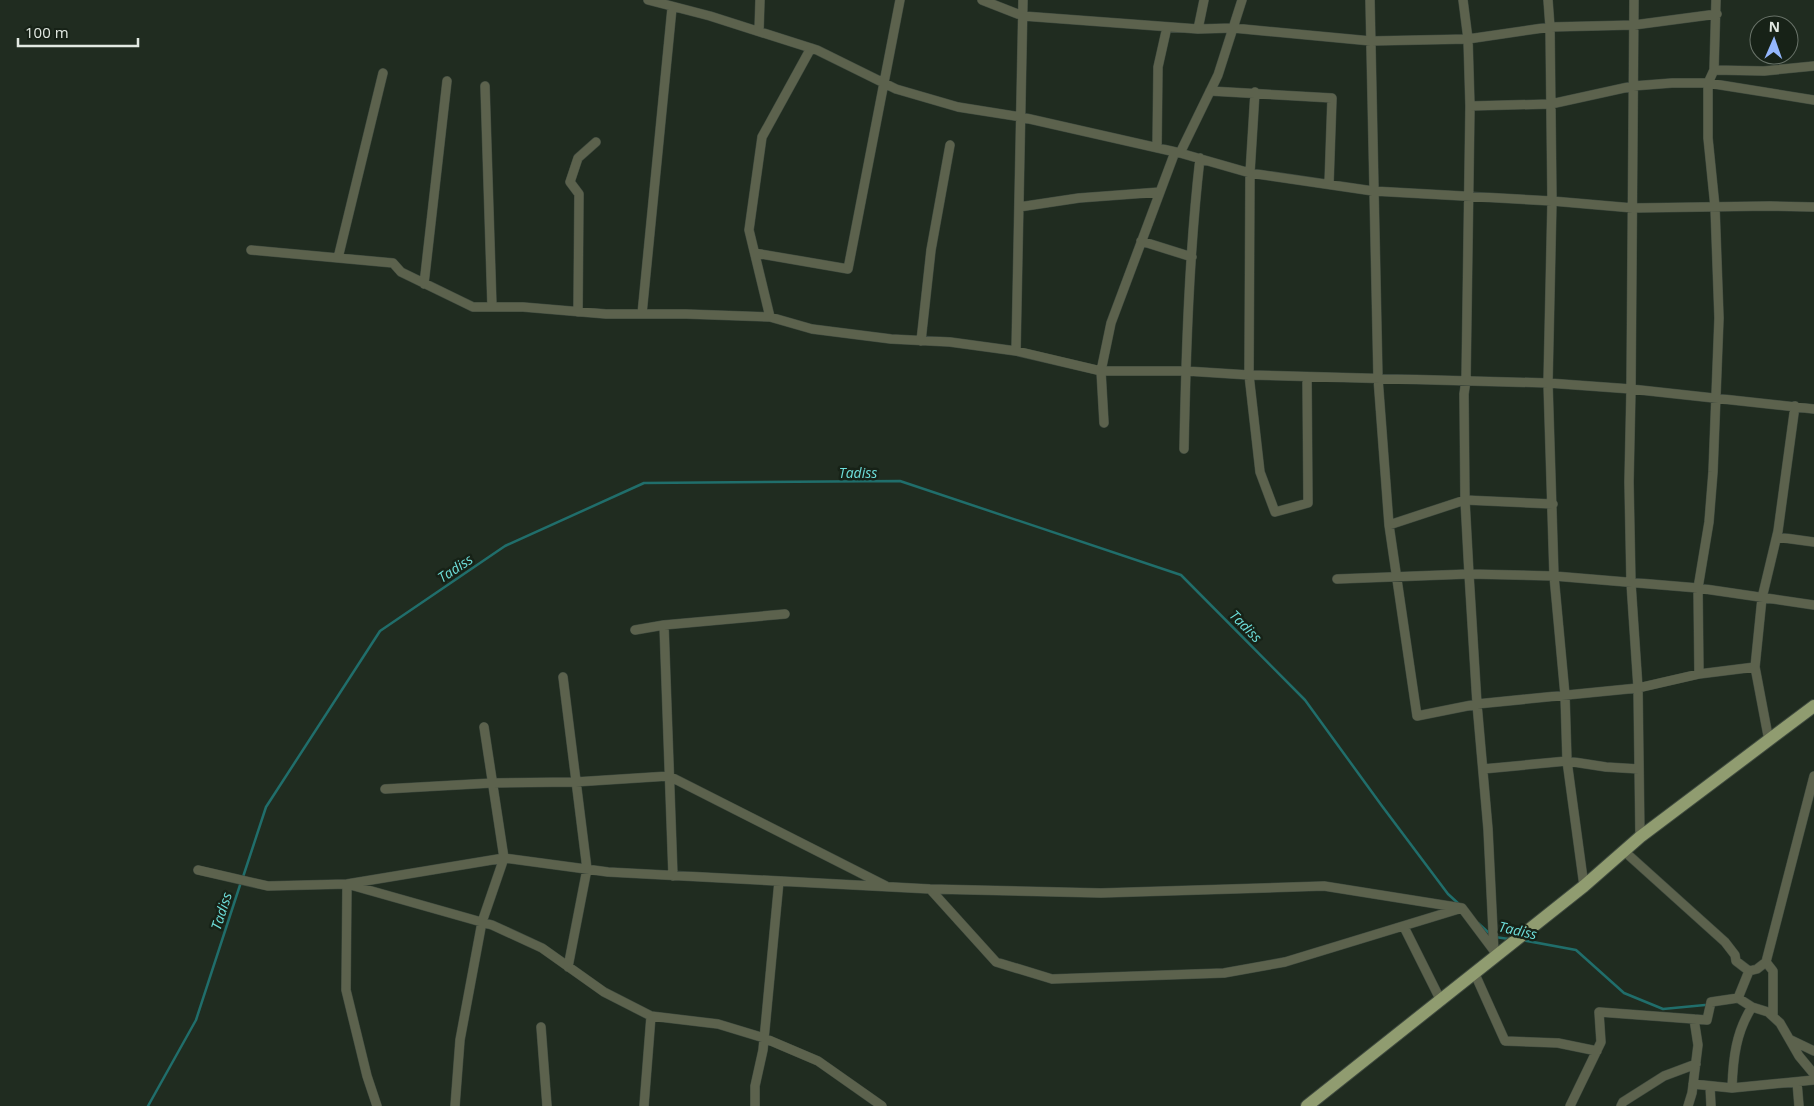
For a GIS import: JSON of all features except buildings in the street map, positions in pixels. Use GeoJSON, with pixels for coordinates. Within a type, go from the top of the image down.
{"type":"FeatureCollection","features":[{"type":"Feature","properties":{"kind":"main road"},"geometry":{"type":"LineString","coordinates":[[1307,1106],[1495,953],[1584,886],[1640,837],[1814,706]]}},
{"type":"Feature","properties":{"kind":"street"},"geometry":{"type":"LineString","coordinates":[[648,0],[672,8],[710,16],[811,48],[896,89],[958,107],[1021,117],[1178,152],[1250,173],[1373,191],[1552,201],[1633,208],[1814,207]]}},
{"type":"Feature","properties":{"kind":"street"},"geometry":{"type":"LineString","coordinates":[[759,31],[760,0]]}},
{"type":"Feature","properties":{"kind":"street"},"geometry":{"type":"LineString","coordinates":[[755,254],[848,269],[900,0]]}},
{"type":"Feature","properties":{"kind":"street"},"geometry":{"type":"LineString","coordinates":[[982,0],[1023,16],[1198,30],[1233,28],[1371,41],[1468,39],[1550,27],[1634,25],[1717,14]]}},
{"type":"Feature","properties":{"kind":"street"},"geometry":{"type":"LineString","coordinates":[[1016,351],[1024,0]]}},
{"type":"Feature","properties":{"kind":"street"},"geometry":{"type":"LineString","coordinates":[[1198,30],[1204,0]]}},
{"type":"Feature","properties":{"kind":"street"},"geometry":{"type":"LineString","coordinates":[[1104,423],[1102,371],[1111,324],[1160,192],[1218,74],[1242,0]]}},
{"type":"Feature","properties":{"kind":"street"},"geometry":{"type":"LineString","coordinates":[[1370,0],[1378,378],[1389,524],[1417,716],[1477,704],[1638,688],[1699,674],[1755,668]]}},
{"type":"Feature","properties":{"kind":"street"},"geometry":{"type":"LineString","coordinates":[[1463,0],[1468,39],[1470,106],[1470,196],[1466,380],[1464,394],[1465,500],[1477,704],[1488,829],[1495,953]]}},
{"type":"Feature","properties":{"kind":"street"},"geometry":{"type":"LineString","coordinates":[[1548,0],[1552,201],[1548,383],[1554,576],[1565,695],[1567,761],[1584,886]]}},
{"type":"Feature","properties":{"kind":"street"},"geometry":{"type":"LineString","coordinates":[[1634,0],[1629,482],[1631,583],[1638,688],[1640,837]]}},
{"type":"Feature","properties":{"kind":"street"},"geometry":{"type":"LineString","coordinates":[[1699,674],[1698,588],[1709,522],[1715,454],[1715,398],[1719,318],[1715,207],[1708,138],[1708,83],[1714,70],[1716,0]]}},
{"type":"Feature","properties":{"kind":"street"},"geometry":{"type":"LineString","coordinates":[[642,314],[672,8]]}},
{"type":"Feature","properties":{"kind":"street"},"geometry":{"type":"LineString","coordinates":[[1157,148],[1158,67],[1167,27]]}},
{"type":"Feature","properties":{"kind":"street"},"geometry":{"type":"LineString","coordinates":[[770,317],[749,230],[762,138],[811,48]]}},
{"type":"Feature","properties":{"kind":"street"},"geometry":{"type":"LineString","coordinates":[[1714,70],[1764,71],[1814,66]]}},
{"type":"Feature","properties":{"kind":"street"},"geometry":{"type":"LineString","coordinates":[[338,258],[383,73]]}},
{"type":"Feature","properties":{"kind":"street"},"geometry":{"type":"LineString","coordinates":[[424,284],[446,81]]}},
{"type":"Feature","properties":{"kind":"street"},"geometry":{"type":"LineString","coordinates":[[1470,106],[1551,104],[1633,86],[1672,83],[1708,83],[1814,100]]}},
{"type":"Feature","properties":{"kind":"street"},"geometry":{"type":"LineString","coordinates":[[485,86],[492,307]]}},
{"type":"Feature","properties":{"kind":"street"},"geometry":{"type":"LineString","coordinates":[[1210,91],[1254,92],[1332,98],[1329,184]]}},
{"type":"Feature","properties":{"kind":"street"},"geometry":{"type":"LineString","coordinates":[[1254,92],[1250,173],[1249,375],[1260,472],[1275,512],[1308,502],[1307,377]]}},
{"type":"Feature","properties":{"kind":"street"},"geometry":{"type":"LineString","coordinates":[[578,312],[579,194],[570,182],[578,158],[596,142]]}},
{"type":"Feature","properties":{"kind":"street"},"geometry":{"type":"LineString","coordinates":[[921,340],[931,250],[950,145]]}},
{"type":"Feature","properties":{"kind":"street"},"geometry":{"type":"LineString","coordinates":[[1184,448],[1194,208],[1200,158]]}},
{"type":"Feature","properties":{"kind":"street"},"geometry":{"type":"LineString","coordinates":[[1020,206],[1079,198],[1160,192]]}},
{"type":"Feature","properties":{"kind":"street"},"geometry":{"type":"LineString","coordinates":[[1141,240],[1192,257]]}},
{"type":"Feature","properties":{"kind":"street"},"geometry":{"type":"LineString","coordinates":[[251,250],[392,263],[401,272],[473,307],[524,307],[606,314],[770,317],[812,328],[891,340],[950,342],[1016,351],[1102,371],[1186,371],[1307,377],[1548,383],[1631,389],[1814,409]]}},
{"type":"Feature","properties":{"kind":"street"},"geometry":{"type":"LineString","coordinates":[[1769,741],[1755,668],[1762,598],[1777,537],[1795,406]]}},
{"type":"Feature","properties":{"kind":"street"},"geometry":{"type":"LineString","coordinates":[[1389,524],[1465,500],[1553,504]]}},
{"type":"Feature","properties":{"kind":"street"},"geometry":{"type":"LineString","coordinates":[[1777,537],[1814,542]]}},
{"type":"Feature","properties":{"kind":"street"},"geometry":{"type":"LineString","coordinates":[[1337,579],[1469,574],[1554,576],[1698,588],[1814,605]]}},
{"type":"Feature","properties":{"kind":"street"},"geometry":{"type":"LineString","coordinates":[[636,630],[664,625],[785,614]]}},
{"type":"Feature","properties":{"kind":"street"},"geometry":{"type":"LineString","coordinates":[[664,625],[673,876]]}},
{"type":"Feature","properties":{"kind":"street"},"geometry":{"type":"LineString","coordinates":[[563,677],[587,870],[568,967]]}},
{"type":"Feature","properties":{"kind":"street"},"geometry":{"type":"LineString","coordinates":[[455,1106],[460,1040],[482,922],[504,858],[484,727]]}},
{"type":"Feature","properties":{"kind":"street"},"geometry":{"type":"LineString","coordinates":[[1482,769],[1567,761],[1606,767],[1639,769]]}},
{"type":"Feature","properties":{"kind":"street"},"geometry":{"type":"LineString","coordinates":[[385,789],[492,783],[575,782],[669,776],[889,887]]}},
{"type":"Feature","properties":{"kind":"street"},"geometry":{"type":"LineString","coordinates":[[1749,971],[1757,969],[1766,962],[1814,776]]}},
{"type":"Feature","properties":{"kind":"street"},"geometry":{"type":"LineString","coordinates":[[1624,851],[1725,942],[1735,955],[1736,961],[1749,971]]}},
{"type":"Feature","properties":{"kind":"street"},"geometry":{"type":"LineString","coordinates":[[198,870],[268,886],[347,884],[504,858],[608,872],[930,889],[1100,893],[1324,886],[1462,908],[1495,953]]}},
{"type":"Feature","properties":{"kind":"street"},"geometry":{"type":"LineString","coordinates":[[755,1106],[755,1086],[763,1050],[779,881]]}},
{"type":"Feature","properties":{"kind":"street"},"geometry":{"type":"LineString","coordinates":[[347,884],[482,922],[542,948],[604,992],[651,1016],[718,1024],[764,1038],[818,1061],[882,1106]]}},
{"type":"Feature","properties":{"kind":"street"},"geometry":{"type":"LineString","coordinates":[[347,884],[346,990],[367,1076],[377,1106]]}},
{"type":"Feature","properties":{"kind":"street"},"geometry":{"type":"LineString","coordinates":[[930,889],[996,962],[1052,979],[1224,974],[1285,962],[1462,908]]}},
{"type":"Feature","properties":{"kind":"street"},"geometry":{"type":"LineString","coordinates":[[1404,927],[1440,999]]}},
{"type":"Feature","properties":{"kind":"street"},"geometry":{"type":"LineString","coordinates":[[1766,962],[1773,971],[1773,1016]]}},
{"type":"Feature","properties":{"kind":"street"},"geometry":{"type":"LineString","coordinates":[[1738,998],[1749,971]]}},
{"type":"Feature","properties":{"kind":"street"},"geometry":{"type":"LineString","coordinates":[[1474,972],[1505,1041],[1558,1043],[1597,1050]]}},
{"type":"Feature","properties":{"kind":"street"},"geometry":{"type":"LineString","coordinates":[[1570,1106],[1601,1042],[1599,1012],[1707,1020],[1711,1002],[1738,998],[1752,1007],[1768,1012],[1773,1016],[1791,1040],[1798,1056],[1814,1074]]}},
{"type":"Feature","properties":{"kind":"street"},"geometry":{"type":"LineString","coordinates":[[1732,1088],[1733,1058],[1742,1022],[1752,1007]]}},
{"type":"Feature","properties":{"kind":"street"},"geometry":{"type":"LineString","coordinates":[[644,1106],[651,1016]]}},
{"type":"Feature","properties":{"kind":"street"},"geometry":{"type":"LineString","coordinates":[[1688,1106],[1698,1045],[1694,1019]]}},
{"type":"Feature","properties":{"kind":"street"},"geometry":{"type":"LineString","coordinates":[[541,1026],[546,1106]]}},
{"type":"Feature","properties":{"kind":"street"},"geometry":{"type":"LineString","coordinates":[[1791,1040],[1814,1051]]}},
{"type":"Feature","properties":{"kind":"street"},"geometry":{"type":"LineString","coordinates":[[1621,1106],[1623,1102],[1664,1076],[1696,1064]]}},
{"type":"Feature","properties":{"kind":"street"},"geometry":{"type":"LineString","coordinates":[[1693,1084],[1732,1088],[1814,1080]]}},
{"type":"Feature","properties":{"kind":"street"},"geometry":{"type":"LineString","coordinates":[[1797,1082],[1798,1106]]}},
{"type":"Feature","properties":{"kind":"street"},"geometry":{"type":"LineString","coordinates":[[1710,1086],[1711,1106]]}},
{"type":"Feature","properties":{"kind":"waterway","name":"Tadiss"},"geometry":{"type":"LineString","coordinates":[[243,877],[266,807],[380,631],[505,546],[644,483],[900,481],[1181,575],[1305,700],[1448,894],[1460,905]]}},
{"type":"Feature","properties":{"kind":"waterway","name":"Tadiss"},"geometry":{"type":"LineString","coordinates":[[148,1106],[196,1020],[241,882]]}},
{"type":"Feature","properties":{"kind":"waterway","name":"Tadiss"},"geometry":{"type":"LineString","coordinates":[[1478,923],[1490,934]]}},
{"type":"Feature","properties":{"kind":"waterway","name":"Tadiss"},"geometry":{"type":"LineString","coordinates":[[1495,937],[1509,939]]}},
{"type":"Feature","properties":{"kind":"waterway","name":"Tadiss"},"geometry":{"type":"LineString","coordinates":[[1522,940],[1576,950],[1624,993],[1663,1009],[1705,1005]]}}]}
